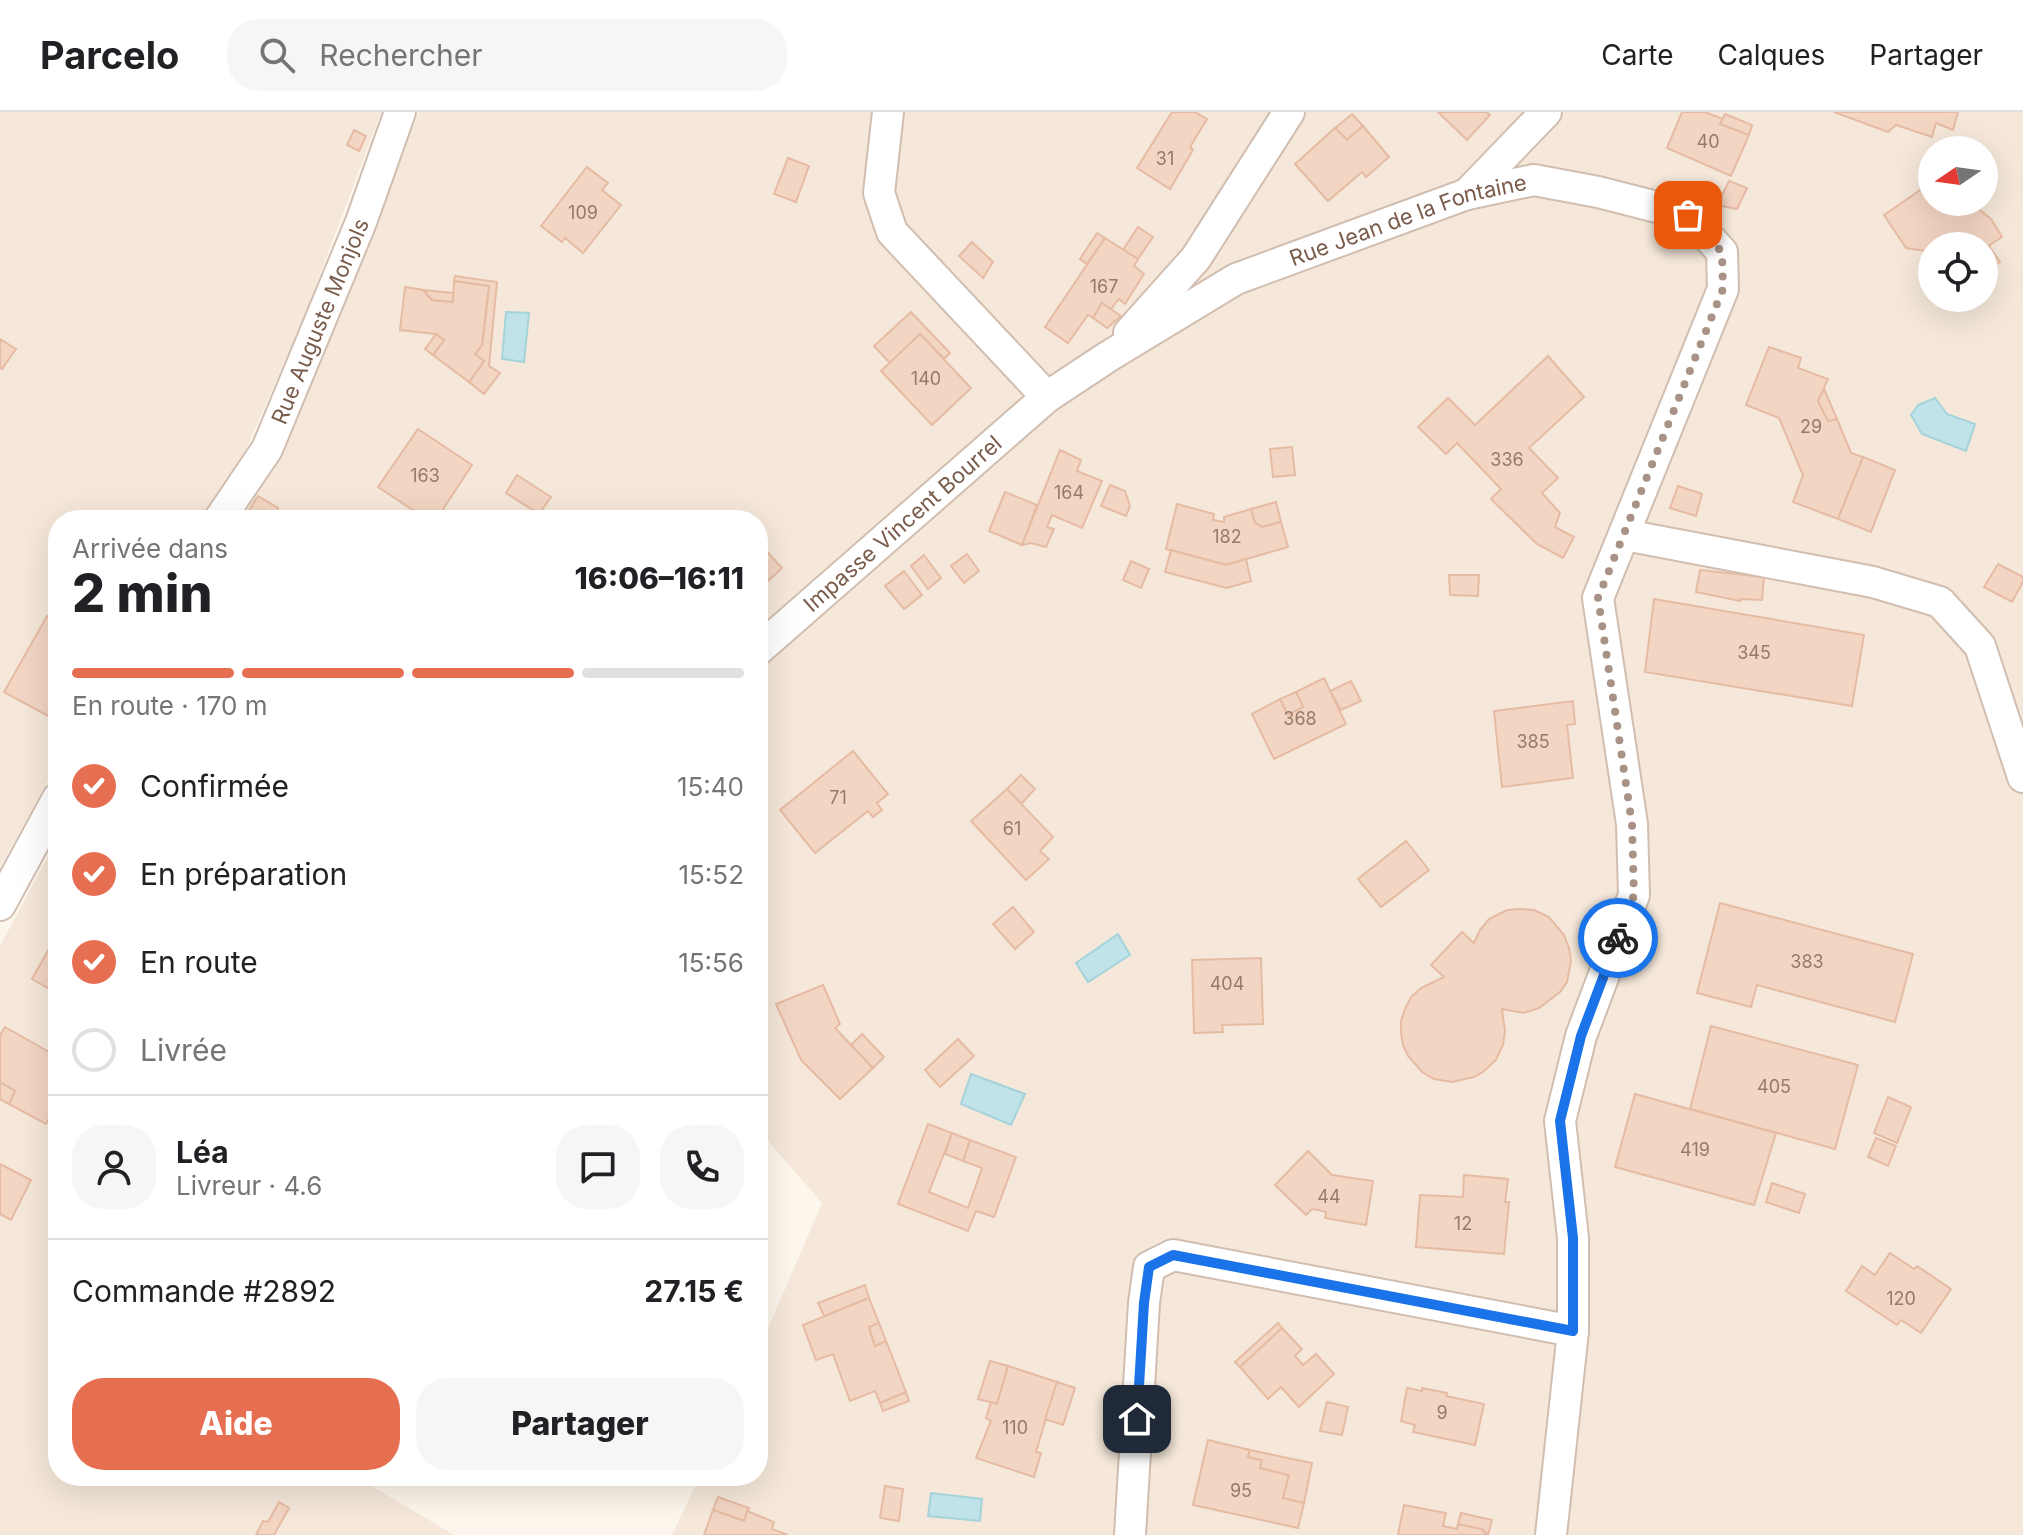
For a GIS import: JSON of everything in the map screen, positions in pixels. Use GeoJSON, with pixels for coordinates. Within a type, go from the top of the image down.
{"type":"FeatureCollection","features":[{"type":"Feature","properties":{"kind":"street","name":"Rue Auguste Monjols"},"geometry":{"type":"LineString","coordinates":[[226,510],[267,449],[361,222],[400,112]]}},
{"type":"Feature","properties":{"kind":"street"},"geometry":{"type":"LineString","coordinates":[[888,112],[879,193],[892,232],[1047,397]]}},
{"type":"Feature","properties":{"kind":"street"},"geometry":{"type":"LineString","coordinates":[[1109,356],[1196,258],[1289,112]]}},
{"type":"Feature","properties":{"kind":"street"},"geometry":{"type":"LineString","coordinates":[[1467,194],[1546,112]]}},
{"type":"Feature","properties":{"kind":"street","name":"Rue Jean de la Fontaine"},"geometry":{"type":"LineString","coordinates":[[1047,397],[1236,279],[1467,194],[1534,180],[1598,192],[1688,215],[1722,252],[1723,289],[1598,598],[1632,824],[1634,895],[1581,1036],[1560,1121],[1573,1238],[1573,1331],[1551,1535]]}},
{"type":"Feature","properties":{"kind":"street","name":"Impasse Vincent Bourrel"},"geometry":{"type":"LineString","coordinates":[[768,641],[1047,397]]}},
{"type":"Feature","properties":{"kind":"street"},"geometry":{"type":"LineString","coordinates":[[1625,535],[1873,582],[1940,602],[1980,646],[2023,777]]}},
{"type":"Feature","properties":{"kind":"street"},"geometry":{"type":"LineString","coordinates":[[0,905],[48,816]]}},
{"type":"Feature","properties":{"kind":"street"},"geometry":{"type":"LineString","coordinates":[[1130,1535],[1144,1303],[1149,1267],[1173,1255],[1573,1331]]}},
{"type":"Feature","properties":{"kind":"shaded area"},"geometry":{"type":"Polygon","coordinates":[[[0,112],[381,112],[304,317],[232,481],[213,510],[48,510],[48,781],[0,867],[0,112]]]}},
{"type":"Feature","properties":{"kind":"shaded area"},"geometry":{"type":"Polygon","coordinates":[[[419,112],[2023,112],[2023,1535],[672,1535],[695,1486],[768,1486],[768,1329],[822,1203],[768,1141],[768,510],[243,510],[284,447],[419,112]]]}},
{"type":"Feature","properties":{"kind":"shaded area"},"geometry":{"type":"Polygon","coordinates":[[[48,856],[48,1486],[372,1486],[454,1535],[0,1535],[0,946],[48,856]]]}},
{"type":"Feature","properties":{"kind":"water"},"geometry":{"type":"Polygon","coordinates":[[[506,312],[529,313],[524,362],[502,359],[506,312]]]}},
{"type":"Feature","properties":{"kind":"water"},"geometry":{"type":"Polygon","coordinates":[[[1935,398],[1947,414],[1975,424],[1966,451],[1922,434],[1911,415],[1918,405],[1935,398]]]}},
{"type":"Feature","properties":{"kind":"water"},"geometry":{"type":"Polygon","coordinates":[[[1118,934],[1130,955],[1088,982],[1076,963],[1118,934]]]}},
{"type":"Feature","properties":{"kind":"water"},"geometry":{"type":"Polygon","coordinates":[[[971,1074],[1025,1094],[1011,1125],[961,1104],[971,1074]]]}},
{"type":"Feature","properties":{"kind":"water"},"geometry":{"type":"Polygon","coordinates":[[[931,1493],[982,1499],[980,1521],[928,1516],[931,1493]]]}},
{"type":"Feature","properties":{"kind":"building"},"geometry":{"type":"Polygon","coordinates":[[[1172,112],[1195,112],[1207,119],[1170,189],[1137,168],[1172,112]]]}},
{"type":"Feature","properties":{"kind":"building"},"geometry":{"type":"Polygon","coordinates":[[[1438,112],[1486,112],[1490,115],[1467,140],[1438,112]]]}},
{"type":"Feature","properties":{"kind":"building"},"geometry":{"type":"Polygon","coordinates":[[[1682,112],[1705,112],[1723,119],[1720,124],[1749,135],[1731,176],[1667,148],[1682,112]]]}},
{"type":"Feature","properties":{"kind":"building"},"geometry":{"type":"Polygon","coordinates":[[[1834,112],[1958,112],[1953,130],[1936,123],[1932,136],[1896,125],[1888,132],[1834,112]]]}},
{"type":"Feature","properties":{"kind":"building"},"geometry":{"type":"Polygon","coordinates":[[[1352,114],[1363,126],[1347,140],[1335,128],[1352,114]]]}},
{"type":"Feature","properties":{"kind":"building"},"geometry":{"type":"Polygon","coordinates":[[[1725,114],[1752,125],[1749,135],[1720,124],[1725,114]]]}},
{"type":"Feature","properties":{"kind":"building"},"geometry":{"type":"Polygon","coordinates":[[[1363,126],[1389,157],[1366,177],[1362,172],[1328,201],[1295,164],[1335,128],[1347,140],[1363,126]]]}},
{"type":"Feature","properties":{"kind":"building"},"geometry":{"type":"Polygon","coordinates":[[[354,130],[366,136],[359,151],[347,145],[354,130]]]}},
{"type":"Feature","properties":{"kind":"building"},"geometry":{"type":"Polygon","coordinates":[[[788,158],[809,166],[796,202],[774,194],[788,158]]]}},
{"type":"Feature","properties":{"kind":"building"},"geometry":{"type":"Polygon","coordinates":[[[587,167],[608,183],[602,190],[621,205],[583,253],[565,238],[562,242],[541,226],[587,167]]]}},
{"type":"Feature","properties":{"kind":"building"},"geometry":{"type":"Polygon","coordinates":[[[1729,181],[1747,188],[1737,209],[1717,205],[1729,181]]]}},
{"type":"Feature","properties":{"kind":"building"},"geometry":{"type":"Polygon","coordinates":[[[1918,192],[1918,216],[1987,216],[2002,237],[1998,240],[1998,232],[1918,232],[1918,250],[1906,248],[1884,215],[1918,192]]]}},
{"type":"Feature","properties":{"kind":"building"},"geometry":{"type":"Polygon","coordinates":[[[1138,227],[1153,237],[1138,259],[1123,250],[1138,227]]]}},
{"type":"Feature","properties":{"kind":"building"},"geometry":{"type":"Polygon","coordinates":[[[1097,233],[1105,238],[1087,264],[1080,259],[1097,233]]]}},
{"type":"Feature","properties":{"kind":"building"},"geometry":{"type":"Polygon","coordinates":[[[1105,238],[1138,259],[1134,266],[1144,274],[1125,304],[1119,299],[1111,309],[1102,303],[1093,318],[1088,315],[1068,343],[1045,327],[1105,238]]]}},
{"type":"Feature","properties":{"kind":"building"},"geometry":{"type":"Polygon","coordinates":[[[972,242],[993,262],[983,278],[959,256],[972,242]]]}},
{"type":"Feature","properties":{"kind":"building"},"geometry":{"type":"Polygon","coordinates":[[[455,276],[497,282],[489,366],[500,373],[484,394],[469,382],[484,361],[475,354],[482,345],[489,286],[454,281],[455,276]]]}},
{"type":"Feature","properties":{"kind":"building"},"geometry":{"type":"Polygon","coordinates":[[[454,281],[489,286],[482,345],[475,354],[484,361],[469,382],[433,355],[444,340],[436,334],[400,330],[405,287],[423,290],[432,300],[453,302],[454,281]]]}},
{"type":"Feature","properties":{"kind":"building"},"geometry":{"type":"Polygon","coordinates":[[[423,290],[453,293],[453,302],[432,300],[423,290]]]}},
{"type":"Feature","properties":{"kind":"building"},"geometry":{"type":"Polygon","coordinates":[[[1102,303],[1121,316],[1107,328],[1093,318],[1102,303]]]}},
{"type":"Feature","properties":{"kind":"building"},"geometry":{"type":"Polygon","coordinates":[[[911,312],[950,353],[944,359],[920,334],[890,363],[874,346],[911,312]]]}},
{"type":"Feature","properties":{"kind":"building"},"geometry":{"type":"Polygon","coordinates":[[[436,334],[444,340],[433,355],[425,349],[436,334]]]}},
{"type":"Feature","properties":{"kind":"building"},"geometry":{"type":"Polygon","coordinates":[[[920,334],[971,388],[932,425],[881,371],[920,334]]]}},
{"type":"Feature","properties":{"kind":"building"},"geometry":{"type":"Polygon","coordinates":[[[0,339],[16,349],[2,369],[0,368],[0,339]]]}},
{"type":"Feature","properties":{"kind":"building"},"geometry":{"type":"Polygon","coordinates":[[[1769,347],[1801,358],[1798,368],[1828,379],[1818,401],[1828,421],[1837,419],[1851,453],[1863,457],[1838,519],[1793,502],[1803,475],[1779,418],[1746,405],[1769,347]]]}},
{"type":"Feature","properties":{"kind":"building"},"geometry":{"type":"Polygon","coordinates":[[[1548,356],[1584,397],[1529,448],[1558,478],[1542,493],[1560,513],[1555,527],[1574,537],[1563,558],[1537,544],[1491,499],[1501,489],[1457,443],[1446,454],[1418,427],[1448,398],[1475,425],[1548,356]]]}},
{"type":"Feature","properties":{"kind":"building"},"geometry":{"type":"Polygon","coordinates":[[[1824,389],[1837,419],[1828,421],[1818,401],[1824,389]]]}},
{"type":"Feature","properties":{"kind":"building"},"geometry":{"type":"Polygon","coordinates":[[[418,429],[472,465],[443,510],[413,510],[378,487],[418,429]]]}},
{"type":"Feature","properties":{"kind":"building"},"geometry":{"type":"Polygon","coordinates":[[[1292,447],[1295,475],[1273,477],[1270,449],[1292,447]]]}},
{"type":"Feature","properties":{"kind":"building"},"geometry":{"type":"Polygon","coordinates":[[[1060,450],[1081,460],[1077,471],[1102,481],[1082,528],[1052,515],[1047,527],[1054,529],[1046,547],[1031,543],[1022,545],[1060,450]]]}},
{"type":"Feature","properties":{"kind":"building"},"geometry":{"type":"Polygon","coordinates":[[[1863,457],[1895,470],[1871,532],[1838,519],[1863,457]]]}},
{"type":"Feature","properties":{"kind":"building"},"geometry":{"type":"Polygon","coordinates":[[[517,475],[551,497],[542,510],[533,510],[506,493],[517,475]]]}},
{"type":"Feature","properties":{"kind":"building"},"geometry":{"type":"Polygon","coordinates":[[[1110,485],[1125,491],[1130,506],[1126,516],[1101,506],[1110,485]]]}},
{"type":"Feature","properties":{"kind":"building"},"geometry":{"type":"Polygon","coordinates":[[[1678,486],[1702,494],[1696,516],[1670,508],[1678,486]]]}},
{"type":"Feature","properties":{"kind":"building"},"geometry":{"type":"Polygon","coordinates":[[[1005,492],[1037,505],[1022,545],[989,531],[1005,492]]]}},
{"type":"Feature","properties":{"kind":"building"},"geometry":{"type":"Polygon","coordinates":[[[258,496],[278,508],[277,510],[249,510],[258,496]]]}},
{"type":"Feature","properties":{"kind":"building"},"geometry":{"type":"Polygon","coordinates":[[[1276,502],[1281,522],[1262,527],[1255,523],[1251,509],[1276,502]]]}},
{"type":"Feature","properties":{"kind":"building"},"geometry":{"type":"Polygon","coordinates":[[[1177,504],[1214,514],[1213,520],[1224,522],[1224,517],[1251,509],[1255,523],[1262,527],[1281,522],[1288,547],[1226,565],[1166,549],[1177,504]]]}},
{"type":"Feature","properties":{"kind":"building"},"geometry":{"type":"Polygon","coordinates":[[[1171,550],[1226,565],[1246,559],[1251,581],[1227,588],[1165,572],[1171,550]]]}},
{"type":"Feature","properties":{"kind":"building"},"geometry":{"type":"Polygon","coordinates":[[[768,553],[782,568],[768,581],[768,553]]]}},
{"type":"Feature","properties":{"kind":"building"},"geometry":{"type":"Polygon","coordinates":[[[967,554],[979,571],[964,583],[951,566],[967,554]]]}},
{"type":"Feature","properties":{"kind":"building"},"geometry":{"type":"Polygon","coordinates":[[[924,555],[941,578],[928,589],[911,566],[924,555]]]}},
{"type":"Feature","properties":{"kind":"building"},"geometry":{"type":"Polygon","coordinates":[[[1131,561],[1149,569],[1141,588],[1123,580],[1131,561]]]}},
{"type":"Feature","properties":{"kind":"building"},"geometry":{"type":"Polygon","coordinates":[[[1998,564],[2023,577],[2012,602],[1984,587],[1998,564]]]}},
{"type":"Feature","properties":{"kind":"building"},"geometry":{"type":"Polygon","coordinates":[[[1700,570],[1764,577],[1762,600],[1740,601],[1696,592],[1700,570]]]}},
{"type":"Feature","properties":{"kind":"building"},"geometry":{"type":"Polygon","coordinates":[[[904,571],[922,595],[904,609],[885,586],[904,571]]]}},
{"type":"Feature","properties":{"kind":"building"},"geometry":{"type":"Polygon","coordinates":[[[1449,575],[1479,575],[1478,596],[1450,595],[1449,575]]]}},
{"type":"Feature","properties":{"kind":"building"},"geometry":{"type":"Polygon","coordinates":[[[1654,599],[1864,635],[1852,706],[1645,672],[1654,599]]]}},
{"type":"Feature","properties":{"kind":"building"},"geometry":{"type":"Polygon","coordinates":[[[47,616],[48,617],[48,716],[4,692],[47,616]]]}},
{"type":"Feature","properties":{"kind":"building"},"geometry":{"type":"Polygon","coordinates":[[[1324,678],[1346,724],[1274,759],[1252,714],[1280,699],[1288,715],[1303,707],[1296,692],[1324,678]]]}},
{"type":"Feature","properties":{"kind":"building"},"geometry":{"type":"Polygon","coordinates":[[[1351,681],[1361,701],[1341,710],[1330,691],[1351,681]]]}},
{"type":"Feature","properties":{"kind":"building"},"geometry":{"type":"Polygon","coordinates":[[[1296,692],[1303,707],[1288,715],[1280,699],[1296,692]]]}},
{"type":"Feature","properties":{"kind":"building"},"geometry":{"type":"Polygon","coordinates":[[[1573,701],[1575,724],[1567,725],[1573,778],[1502,787],[1494,711],[1573,701]]]}},
{"type":"Feature","properties":{"kind":"building"},"geometry":{"type":"Polygon","coordinates":[[[853,751],[888,794],[877,803],[882,810],[873,817],[868,811],[815,853],[780,810],[853,751]]]}},
{"type":"Feature","properties":{"kind":"building"},"geometry":{"type":"Polygon","coordinates":[[[1021,775],[1035,789],[1021,804],[1007,789],[1021,775]]]}},
{"type":"Feature","properties":{"kind":"building"},"geometry":{"type":"Polygon","coordinates":[[[1007,789],[1053,837],[1040,851],[1049,859],[1026,880],[971,821],[1007,789]]]}},
{"type":"Feature","properties":{"kind":"building"},"geometry":{"type":"Polygon","coordinates":[[[1406,841],[1429,870],[1381,907],[1358,879],[1406,841]]]}},
{"type":"Feature","properties":{"kind":"building"},"geometry":{"type":"Polygon","coordinates":[[[1720,903],[1913,954],[1895,1022],[1757,985],[1751,1007],[1697,993],[1720,903]]]}},
{"type":"Feature","properties":{"kind":"building"},"geometry":{"type":"Polygon","coordinates":[[[1013,907],[1034,932],[1015,949],[993,924],[1013,907]]]}},
{"type":"Feature","properties":{"kind":"building"},"geometry":{"type":"Polygon","coordinates":[[[1507,910],[1534,910],[1549,917],[1564,935],[1571,961],[1567,982],[1560,992],[1539,1008],[1523,1013],[1502,1009],[1503,1045],[1496,1060],[1483,1072],[1452,1082],[1434,1079],[1422,1072],[1403,1045],[1401,1021],[1411,997],[1421,988],[1444,977],[1431,965],[1462,932],[1474,943],[1489,919],[1507,910]]]}},
{"type":"Feature","properties":{"kind":"building"},"geometry":{"type":"Polygon","coordinates":[[[48,951],[48,988],[32,979],[48,951]]]}},
{"type":"Feature","properties":{"kind":"building"},"geometry":{"type":"Polygon","coordinates":[[[1261,958],[1263,1024],[1222,1025],[1223,1032],[1194,1033],[1192,960],[1261,958]]]}},
{"type":"Feature","properties":{"kind":"building"},"geometry":{"type":"Polygon","coordinates":[[[823,985],[840,1024],[835,1028],[873,1068],[840,1099],[801,1060],[776,1004],[823,985]]]}},
{"type":"Feature","properties":{"kind":"building"},"geometry":{"type":"Polygon","coordinates":[[[1711,1026],[1858,1065],[1835,1149],[1690,1109],[1711,1026]]]}},
{"type":"Feature","properties":{"kind":"building"},"geometry":{"type":"Polygon","coordinates":[[[5,1027],[48,1051],[46,1124],[9,1104],[15,1091],[0,1082],[0,1035],[5,1027]]]}},
{"type":"Feature","properties":{"kind":"building"},"geometry":{"type":"Polygon","coordinates":[[[862,1034],[884,1057],[873,1068],[851,1045],[862,1034]]]}},
{"type":"Feature","properties":{"kind":"building"},"geometry":{"type":"Polygon","coordinates":[[[958,1039],[974,1056],[940,1087],[925,1070],[958,1039]]]}},
{"type":"Feature","properties":{"kind":"building"},"geometry":{"type":"Polygon","coordinates":[[[0,1082],[15,1091],[9,1104],[0,1099],[0,1082]]]}},
{"type":"Feature","properties":{"kind":"building"},"geometry":{"type":"Polygon","coordinates":[[[1635,1094],[1776,1133],[1754,1205],[1615,1167],[1635,1094]]]}},
{"type":"Feature","properties":{"kind":"building"},"geometry":{"type":"Polygon","coordinates":[[[1888,1097],[1911,1107],[1897,1143],[1874,1133],[1888,1097]]]}},
{"type":"Feature","properties":{"kind":"building"},"geometry":{"type":"Polygon","coordinates":[[[928,1124],[952,1133],[929,1192],[968,1208],[982,1168],[963,1161],[970,1140],[1016,1157],[994,1217],[976,1211],[968,1231],[898,1204],[928,1124]]]}},
{"type":"Feature","properties":{"kind":"building"},"geometry":{"type":"Polygon","coordinates":[[[952,1133],[970,1140],[963,1161],[945,1154],[952,1133]]]}},
{"type":"Feature","properties":{"kind":"building"},"geometry":{"type":"Polygon","coordinates":[[[1876,1138],[1896,1146],[1888,1166],[1868,1157],[1876,1138]]]}},
{"type":"Feature","properties":{"kind":"building"},"geometry":{"type":"Polygon","coordinates":[[[1308,1151],[1332,1175],[1373,1181],[1366,1225],[1325,1218],[1326,1212],[1312,1209],[1306,1215],[1275,1185],[1308,1151]]]}},
{"type":"Feature","properties":{"kind":"building"},"geometry":{"type":"Polygon","coordinates":[[[0,1164],[31,1180],[11,1220],[0,1214],[0,1164]]]}},
{"type":"Feature","properties":{"kind":"building"},"geometry":{"type":"Polygon","coordinates":[[[1464,1175],[1508,1179],[1504,1254],[1416,1247],[1420,1195],[1463,1197],[1464,1175]]]}},
{"type":"Feature","properties":{"kind":"building"},"geometry":{"type":"Polygon","coordinates":[[[1772,1183],[1805,1194],[1799,1213],[1766,1202],[1772,1183]]]}},
{"type":"Feature","properties":{"kind":"building"},"geometry":{"type":"Polygon","coordinates":[[[1890,1253],[1914,1269],[1917,1266],[1951,1289],[1921,1333],[1901,1320],[1897,1325],[1846,1291],[1862,1266],[1875,1275],[1890,1253]]]}},
{"type":"Feature","properties":{"kind":"building"},"geometry":{"type":"Polygon","coordinates":[[[865,1285],[869,1298],[824,1316],[818,1303],[865,1285]]]}},
{"type":"Feature","properties":{"kind":"building"},"geometry":{"type":"Polygon","coordinates":[[[869,1298],[879,1323],[869,1327],[875,1346],[886,1341],[906,1392],[880,1403],[875,1391],[850,1401],[833,1354],[816,1360],[803,1325],[869,1298]]]}},
{"type":"Feature","properties":{"kind":"building"},"geometry":{"type":"Polygon","coordinates":[[[879,1323],[886,1341],[875,1346],[869,1327],[879,1323]]]}},
{"type":"Feature","properties":{"kind":"building"},"geometry":{"type":"Polygon","coordinates":[[[1278,1323],[1282,1328],[1240,1367],[1235,1362],[1278,1323]]]}},
{"type":"Feature","properties":{"kind":"building"},"geometry":{"type":"Polygon","coordinates":[[[1282,1328],[1302,1349],[1295,1356],[1303,1365],[1316,1354],[1334,1374],[1299,1407],[1281,1387],[1268,1399],[1240,1367],[1282,1328]]]}},
{"type":"Feature","properties":{"kind":"building"},"geometry":{"type":"Polygon","coordinates":[[[990,1361],[1008,1366],[997,1404],[978,1399],[990,1361]]]}},
{"type":"Feature","properties":{"kind":"building"},"geometry":{"type":"Polygon","coordinates":[[[1008,1366],[1057,1382],[1036,1452],[1041,1453],[1034,1477],[976,1458],[991,1421],[986,1418],[991,1402],[997,1404],[1008,1366]]]}},
{"type":"Feature","properties":{"kind":"building"},"geometry":{"type":"Polygon","coordinates":[[[1057,1382],[1075,1388],[1063,1425],[1045,1419],[1057,1382]]]}},
{"type":"Feature","properties":{"kind":"building"},"geometry":{"type":"Polygon","coordinates":[[[1407,1388],[1447,1393],[1446,1396],[1484,1404],[1475,1445],[1413,1432],[1415,1425],[1401,1421],[1407,1388]]]}},
{"type":"Feature","properties":{"kind":"building"},"geometry":{"type":"Polygon","coordinates":[[[906,1392],[909,1401],[883,1411],[880,1403],[906,1392]]]}},
{"type":"Feature","properties":{"kind":"building"},"geometry":{"type":"Polygon","coordinates":[[[1327,1402],[1348,1407],[1342,1435],[1320,1431],[1327,1402]]]}},
{"type":"Feature","properties":{"kind":"building"},"geometry":{"type":"Polygon","coordinates":[[[1208,1440],[1250,1450],[1248,1457],[1262,1460],[1260,1468],[1289,1475],[1283,1498],[1304,1503],[1298,1528],[1193,1505],[1208,1440]]]}},
{"type":"Feature","properties":{"kind":"building"},"geometry":{"type":"Polygon","coordinates":[[[1250,1450],[1312,1463],[1304,1503],[1283,1498],[1289,1475],[1260,1468],[1262,1460],[1248,1457],[1250,1450]]]}},
{"type":"Feature","properties":{"kind":"building"},"geometry":{"type":"Polygon","coordinates":[[[885,1486],[903,1489],[899,1521],[880,1518],[885,1486]]]}},
{"type":"Feature","properties":{"kind":"building"},"geometry":{"type":"Polygon","coordinates":[[[718,1497],[749,1508],[744,1521],[713,1510],[718,1497]]]}},
{"type":"Feature","properties":{"kind":"building"},"geometry":{"type":"Polygon","coordinates":[[[279,1502],[289,1508],[274,1535],[256,1535],[263,1521],[268,1522],[279,1502]]]}},
{"type":"Feature","properties":{"kind":"building"},"geometry":{"type":"Polygon","coordinates":[[[1404,1505],[1446,1513],[1443,1526],[1457,1529],[1458,1524],[1482,1529],[1487,1535],[1398,1535],[1404,1505]]]}},
{"type":"Feature","properties":{"kind":"building"},"geometry":{"type":"Polygon","coordinates":[[[713,1510],[744,1521],[747,1511],[774,1522],[772,1529],[788,1535],[704,1535],[713,1510]]]}},
{"type":"Feature","properties":{"kind":"building"},"geometry":{"type":"Polygon","coordinates":[[[1461,1513],[1492,1520],[1488,1535],[1482,1529],[1458,1524],[1461,1513]]]}},
{"type":"Feature","properties":{"kind":"way so far"},"geometry":{"type":"LineString","coordinates":[[1618,938],[1634,895],[1632,824],[1598,598],[1723,289],[1722,252],[1688,215]]}},
{"type":"Feature","properties":{"kind":"route"},"geometry":{"type":"LineString","coordinates":[[1137,1419],[1149,1267],[1173,1255],[1573,1331],[1573,1238],[1560,1121],[1581,1036],[1618,938]]}}]}
